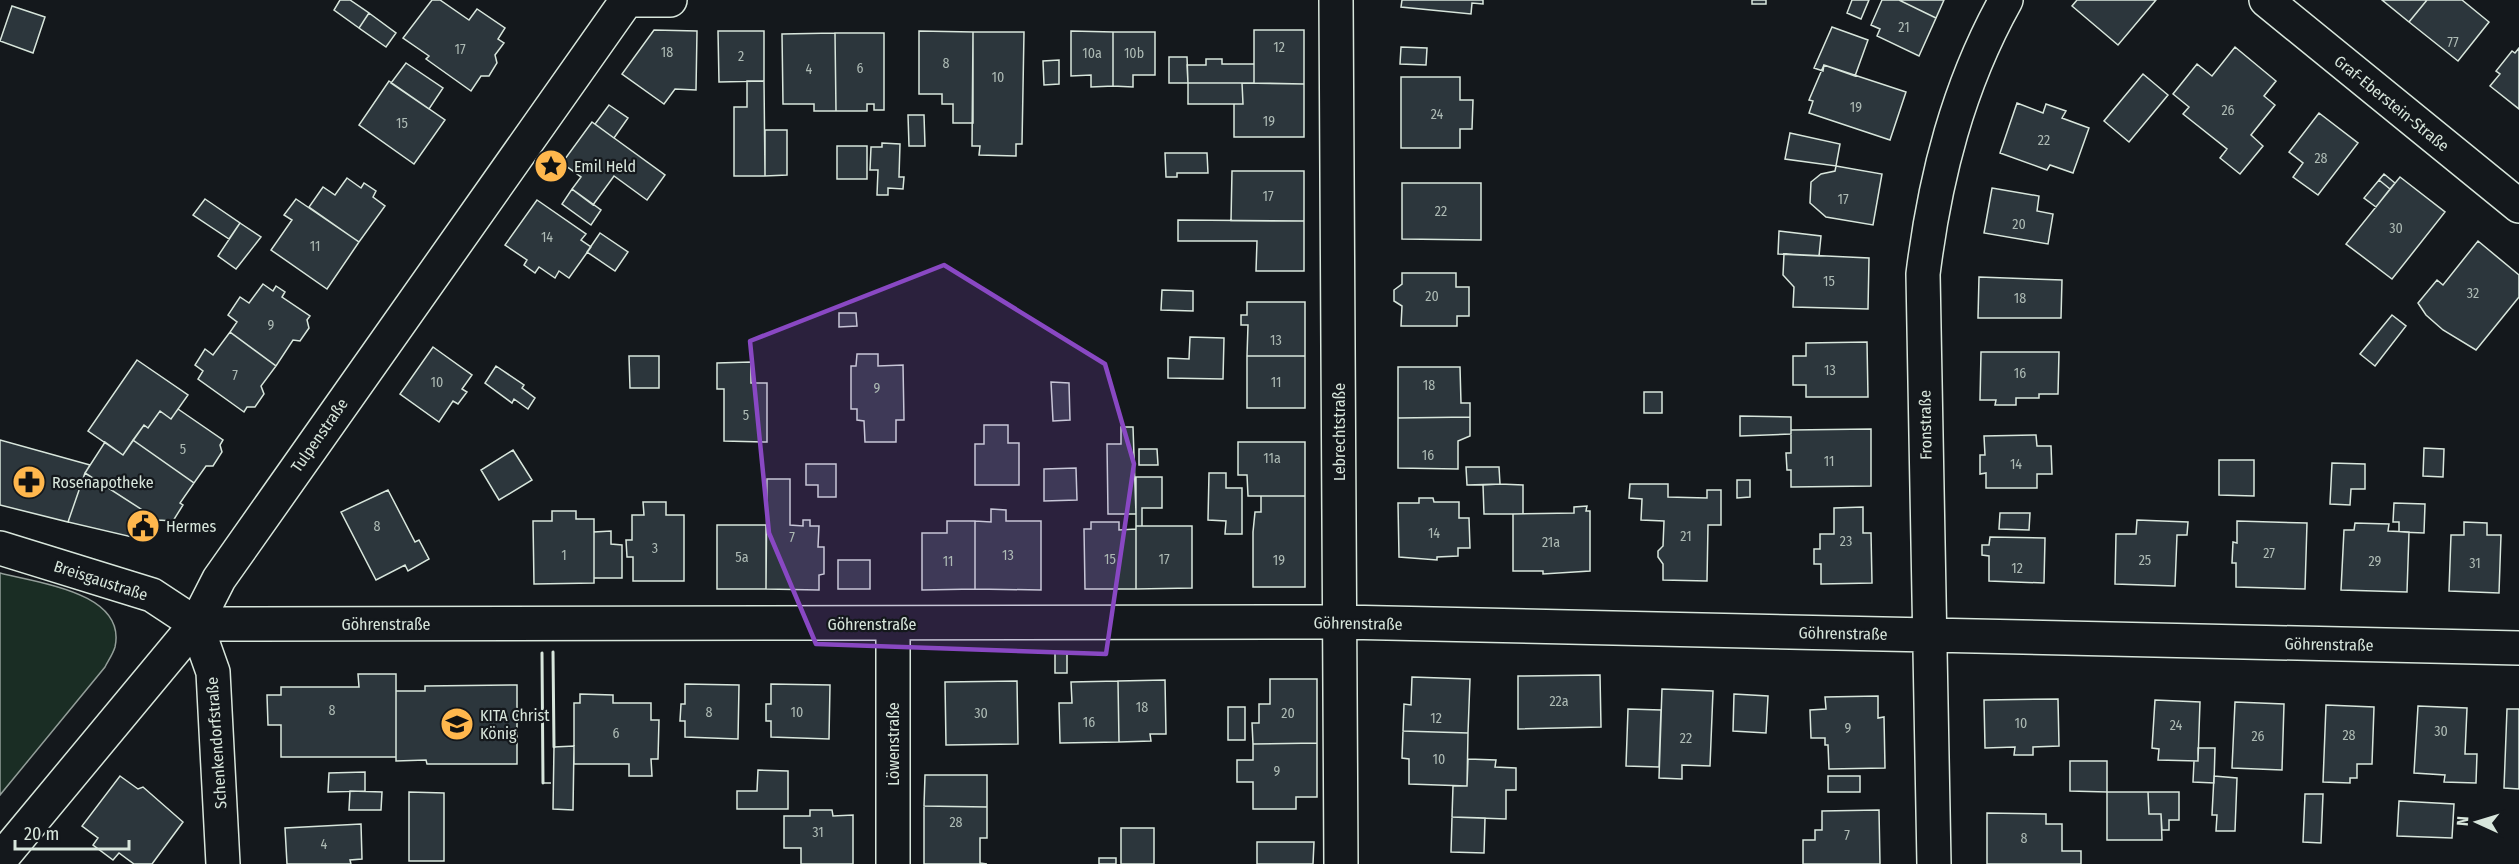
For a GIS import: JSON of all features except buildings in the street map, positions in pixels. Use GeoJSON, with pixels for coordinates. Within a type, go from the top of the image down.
{"type":"FeatureCollection","features":[{"type":"Feature","properties":{"kind":"street"},"geometry":{"type":"LineString","coordinates":[[627,0],[670,0]]}},
{"type":"Feature","properties":{"kind":"street","name":"Tulpenstraße"},"geometry":{"type":"LineString","coordinates":[[0,860],[196,624],[219,579],[627,0]]}},
{"type":"Feature","properties":{"kind":"street","name":"Lebrechtstraße"},"geometry":{"type":"LineString","coordinates":[[1336,0],[1341,864]]}},
{"type":"Feature","properties":{"kind":"street","name":"Fronstraße"},"geometry":{"type":"LineString","coordinates":[[1934,864],[1923,274],[1930,218],[1943,158],[1961,96],[1983,41],[2006,0]]}},
{"type":"Feature","properties":{"kind":"street","name":"Graf-Eberstein-Straße"},"geometry":{"type":"LineString","coordinates":[[2266,0],[2519,206]]}},
{"type":"Feature","properties":{"kind":"street","name":"Breisgaustraße"},"geometry":{"type":"LineString","coordinates":[[0,548],[152,595],[196,624]]}},
{"type":"Feature","properties":{"kind":"street","name":"Göhrenstraße"},"geometry":{"type":"LineString","coordinates":[[196,624],[1341,622],[2519,648]]}},
{"type":"Feature","properties":{"kind":"street","name":"Schenkendorfstraße"},"geometry":{"type":"LineString","coordinates":[[196,624],[213,672],[224,864]]}},
{"type":"Feature","properties":{"kind":"street","name":"Löwenstraße"},"geometry":{"type":"LineString","coordinates":[[892,624],[893,864]]}},
{"type":"Feature","properties":{"kind":"highlighted area"},"geometry":{"type":"Polygon","coordinates":[[[944,265],[1105,364],[1134,464],[1106,654],[816,644],[769,533],[750,341],[944,265]]]}},
{"type":"Feature","properties":{"kind":"green space"},"geometry":{"type":"Polygon","coordinates":[[[0,573],[56,586],[94,602],[107,614],[115,628],[115,647],[105,667],[0,795],[0,573]]]}},
{"type":"Feature","properties":{"kind":"fence"},"geometry":{"type":"LineString","coordinates":[[543,783],[553,783]]}},
{"type":"Feature","properties":{"kind":"wall"},"geometry":{"type":"LineString","coordinates":[[553,652],[554,747]]}},
{"type":"Feature","properties":{"kind":"wall"},"geometry":{"type":"LineString","coordinates":[[542,653],[543,783]]}},
{"type":"Feature","properties":{"kind":"place","name":"Emil Held"},"geometry":{"type":"Point","coordinates":[551,166]}},
{"type":"Feature","properties":{"kind":"place","name":"Rosenapotheke"},"geometry":{"type":"Point","coordinates":[29,482]}},
{"type":"Feature","properties":{"kind":"place","name":"Hermes"},"geometry":{"type":"Point","coordinates":[143,526]}},
{"type":"Feature","properties":{"kind":"place","name":"KITA Christ König"},"geometry":{"type":"Point","coordinates":[457,724]}}]}
